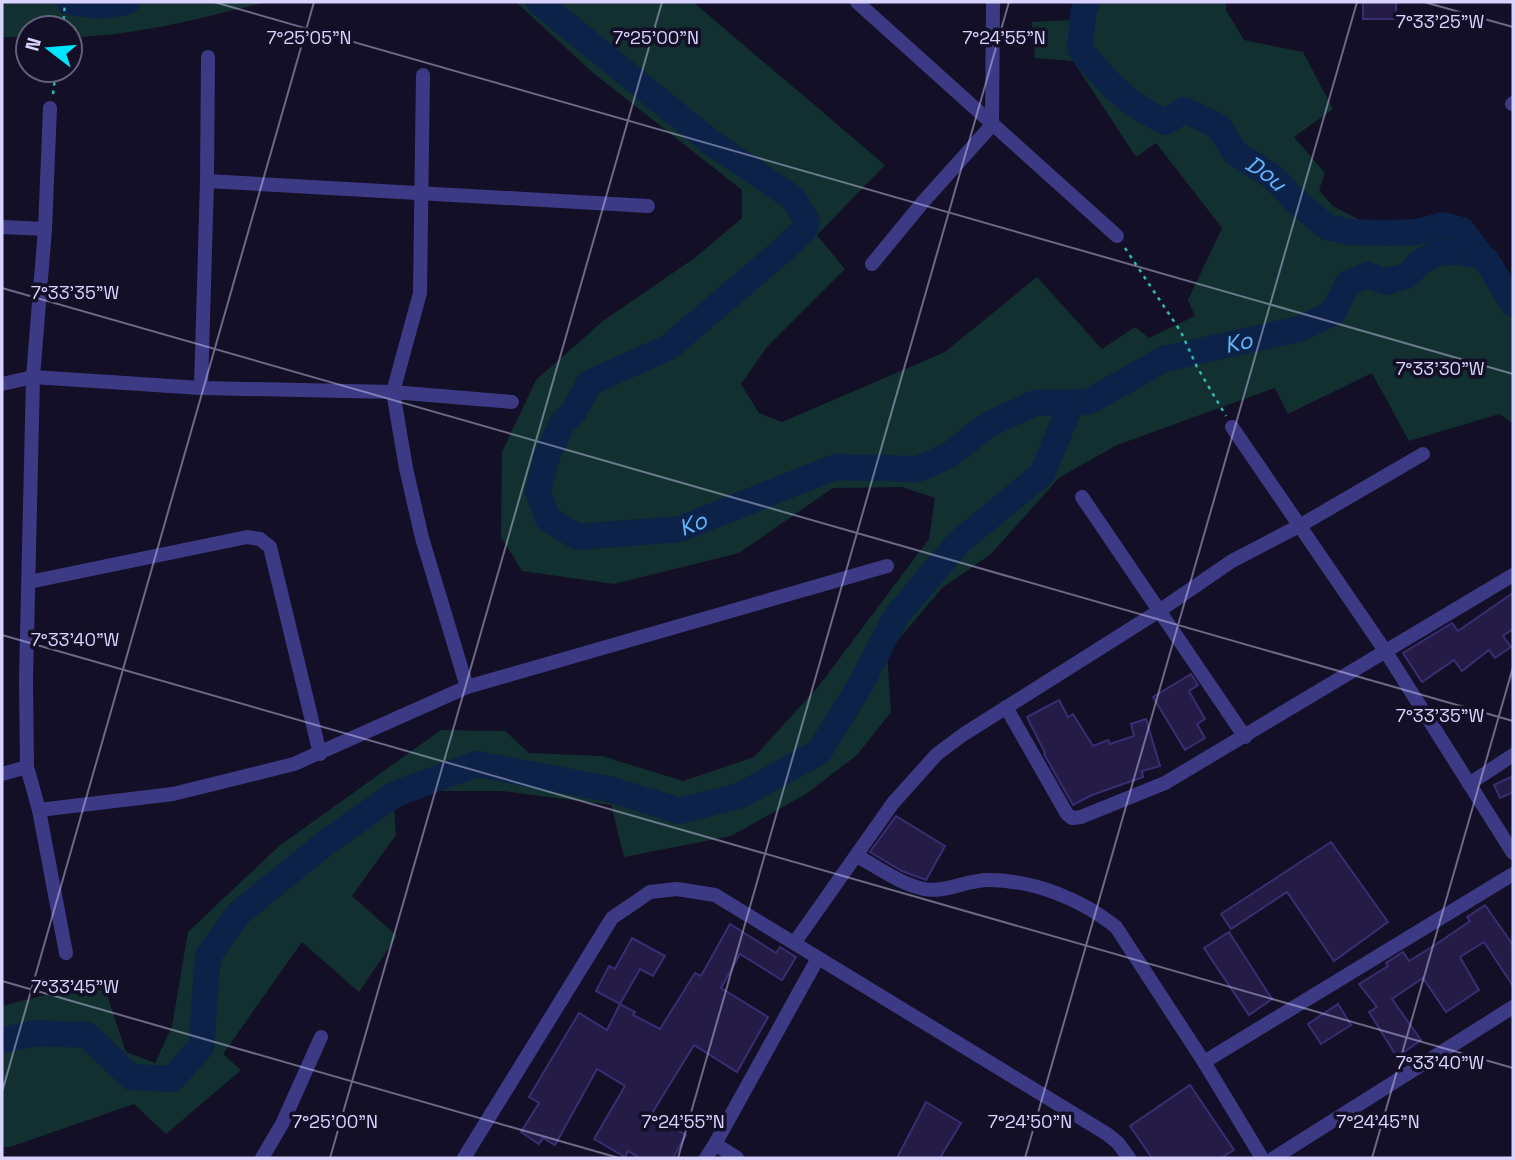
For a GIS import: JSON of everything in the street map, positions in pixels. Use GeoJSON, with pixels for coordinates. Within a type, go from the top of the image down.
{"type":"FeatureCollection","features":[{"type":"Feature","properties":{"kind":"street"},"geometry":{"type":"LineString","coordinates":[[858,2],[1117,236]]}},
{"type":"Feature","properties":{"kind":"street"},"geometry":{"type":"LineString","coordinates":[[872,264],[992,125],[993,2]]}},
{"type":"Feature","properties":{"kind":"street"},"geometry":{"type":"LineString","coordinates":[[201,388],[208,57]]}},
{"type":"Feature","properties":{"kind":"street"},"geometry":{"type":"LineString","coordinates":[[423,75],[420,293],[393,392],[422,538],[467,687]]}},
{"type":"Feature","properties":{"kind":"street"},"geometry":{"type":"LineString","coordinates":[[51,108],[46,229],[33,377],[27,767],[39,810],[66,953]]}},
{"type":"Feature","properties":{"kind":"street"},"geometry":{"type":"LineString","coordinates":[[207,181],[648,206]]}},
{"type":"Feature","properties":{"kind":"street"},"geometry":{"type":"LineString","coordinates":[[2,227],[46,229]]}},
{"type":"Feature","properties":{"kind":"street"},"geometry":{"type":"LineString","coordinates":[[2,384],[33,377],[201,388],[393,392],[512,402]]}},
{"type":"Feature","properties":{"kind":"street"},"geometry":{"type":"LineString","coordinates":[[1232,427],[1386,652],[1513,853]]}},
{"type":"Feature","properties":{"kind":"street"},"geometry":{"type":"LineString","coordinates":[[795,942],[893,803],[937,754],[1232,561],[1301,525],[1423,454]]}},
{"type":"Feature","properties":{"kind":"street"},"geometry":{"type":"LineString","coordinates":[[1082,497],[1245,737]]}},
{"type":"Feature","properties":{"kind":"street"},"geometry":{"type":"LineString","coordinates":[[29,582],[247,537],[260,539],[270,547],[320,754]]}},
{"type":"Feature","properties":{"kind":"street"},"geometry":{"type":"LineString","coordinates":[[39,810],[173,794],[294,764],[467,687],[887,566]]}},
{"type":"Feature","properties":{"kind":"street"},"geometry":{"type":"LineString","coordinates":[[1006,707],[1067,814],[1072,818],[1081,817],[1165,783],[1513,575]]}},
{"type":"Feature","properties":{"kind":"street"},"geometry":{"type":"LineString","coordinates":[[1469,784],[1513,755]]}},
{"type":"Feature","properties":{"kind":"street"},"geometry":{"type":"LineString","coordinates":[[2,774],[27,767]]}},
{"type":"Feature","properties":{"kind":"street"},"geometry":{"type":"LineString","coordinates":[[857,856],[908,884],[928,890],[987,880],[1025,885],[1066,897],[1099,913],[1116,927],[1204,1062],[1262,1158]]}},
{"type":"Feature","properties":{"kind":"street"},"geometry":{"type":"LineString","coordinates":[[1204,1062],[1513,874]]}},
{"type":"Feature","properties":{"kind":"street"},"geometry":{"type":"LineString","coordinates":[[464,1158],[612,918],[650,892],[677,889],[715,895],[795,942],[1107,1134],[1129,1158]]}},
{"type":"Feature","properties":{"kind":"street"},"geometry":{"type":"LineString","coordinates":[[706,1158],[818,958]]}},
{"type":"Feature","properties":{"kind":"street"},"geometry":{"type":"LineString","coordinates":[[1274,1158],[1513,1007]]}},
{"type":"Feature","properties":{"kind":"street"},"geometry":{"type":"LineString","coordinates":[[262,1158],[282,1124],[321,1037]]}},
{"type":"Feature","properties":{"kind":"street"},"geometry":{"type":"LineString","coordinates":[[715,1144],[737,1158]]}},
{"type":"Feature","properties":{"kind":"path"},"geometry":{"type":"LineString","coordinates":[[51,108],[54,84]]}},
{"type":"Feature","properties":{"kind":"path"},"geometry":{"type":"LineString","coordinates":[[1117,236],[1181,332],[1232,427]]}},
{"type":"Feature","properties":{"kind":"green space"},"geometry":{"type":"Polygon","coordinates":[[[2,2],[266,2],[169,25],[95,36],[84,36],[84,14],[14,14],[14,37],[2,37],[2,2]]]}},
{"type":"Feature","properties":{"kind":"green space"},"geometry":{"type":"Polygon","coordinates":[[[516,2],[693,2],[885,165],[817,235],[845,269],[767,347],[741,384],[759,413],[782,422],[945,352],[1037,277],[1102,349],[1135,327],[1149,338],[1195,316],[1188,300],[1222,228],[1156,143],[1136,157],[1073,61],[1035,58],[1032,22],[1073,20],[1079,2],[1226,2],[1226,10],[1244,40],[1303,52],[1333,109],[1294,137],[1325,173],[1319,190],[1333,206],[1385,233],[1417,232],[1443,225],[1462,230],[1487,261],[1513,304],[1513,423],[1499,414],[1409,441],[1372,373],[1288,414],[1275,388],[1117,445],[1060,477],[991,554],[942,588],[887,653],[891,712],[857,755],[806,794],[731,836],[624,857],[611,805],[502,791],[438,791],[394,809],[396,835],[352,896],[397,936],[359,992],[302,942],[223,1054],[241,1070],[166,1134],[134,1104],[10,1147],[2,1147],[2,1006],[84,985],[106,992],[126,1052],[155,1063],[172,1026],[188,932],[279,846],[441,730],[505,731],[529,753],[602,756],[683,781],[754,757],[818,687],[929,539],[935,498],[902,487],[833,488],[739,553],[614,584],[522,571],[501,537],[502,452],[536,380],[603,321],[696,257],[742,218],[742,190],[592,72],[516,2]]]}},
{"type":"Feature","properties":{"kind":"building"},"geometry":{"type":"Polygon","coordinates":[[[1363,2],[1396,2],[1396,19],[1363,19],[1363,2]]]}},
{"type":"Feature","properties":{"kind":"building"},"geometry":{"type":"Polygon","coordinates":[[[1513,593],[1513,629],[1503,636],[1511,647],[1495,658],[1489,650],[1462,671],[1454,660],[1422,682],[1403,653],[1452,623],[1458,631],[1513,593]]]}},
{"type":"Feature","properties":{"kind":"building"},"geometry":{"type":"Polygon","coordinates":[[[1191,674],[1198,685],[1189,691],[1205,719],[1197,724],[1205,738],[1185,750],[1153,697],[1191,674]]]}},
{"type":"Feature","properties":{"kind":"building"},"geometry":{"type":"Polygon","coordinates":[[[1059,700],[1068,717],[1073,714],[1093,746],[1108,740],[1110,744],[1134,736],[1131,724],[1146,719],[1160,766],[1142,771],[1143,777],[1092,795],[1073,805],[1027,717],[1059,700]]]}},
{"type":"Feature","properties":{"kind":"building"},"geometry":{"type":"Polygon","coordinates":[[[1513,776],[1513,792],[1500,798],[1494,785],[1513,776]]]}},
{"type":"Feature","properties":{"kind":"building"},"geometry":{"type":"Polygon","coordinates":[[[896,816],[945,846],[926,880],[902,871],[870,852],[896,816]]]}},
{"type":"Feature","properties":{"kind":"building"},"geometry":{"type":"Polygon","coordinates":[[[1331,842],[1388,922],[1334,961],[1287,892],[1231,929],[1221,914],[1331,842]]]}},
{"type":"Feature","properties":{"kind":"building"},"geometry":{"type":"Polygon","coordinates":[[[1485,905],[1513,945],[1513,986],[1484,942],[1460,957],[1479,990],[1446,1012],[1423,978],[1392,999],[1421,1040],[1397,1057],[1369,1012],[1377,1007],[1359,984],[1388,966],[1386,963],[1403,952],[1409,961],[1435,945],[1470,921],[1467,917],[1485,905]]]}},
{"type":"Feature","properties":{"kind":"building"},"geometry":{"type":"Polygon","coordinates":[[[730,924],[776,953],[780,947],[796,957],[782,980],[740,954],[721,988],[768,1017],[737,1072],[694,1045],[651,1115],[686,1135],[673,1158],[640,1158],[628,1151],[625,1157],[594,1139],[625,1086],[597,1069],[555,1145],[543,1138],[539,1144],[521,1132],[539,1103],[529,1097],[579,1013],[607,1030],[620,1004],[635,1012],[633,1015],[660,1029],[695,973],[701,976],[730,924]]]}},
{"type":"Feature","properties":{"kind":"building"},"geometry":{"type":"Polygon","coordinates":[[[1229,932],[1272,999],[1249,1015],[1204,948],[1229,932]]]}},
{"type":"Feature","properties":{"kind":"building"},"geometry":{"type":"Polygon","coordinates":[[[632,938],[665,956],[653,976],[640,969],[620,1004],[596,991],[609,966],[615,969],[632,938]]]}},
{"type":"Feature","properties":{"kind":"building"},"geometry":{"type":"Polygon","coordinates":[[[1338,1004],[1351,1025],[1321,1044],[1308,1024],[1338,1004]]]}},
{"type":"Feature","properties":{"kind":"building"},"geometry":{"type":"Polygon","coordinates":[[[1190,1085],[1234,1150],[1221,1158],[1152,1158],[1130,1126],[1190,1085]]]}},
{"type":"Feature","properties":{"kind":"building"},"geometry":{"type":"Polygon","coordinates":[[[926,1102],[961,1123],[940,1158],[897,1158],[926,1102]]]}},
{"type":"Feature","properties":{"kind":"waterway","name":"Ko"},"geometry":{"type":"LineString","coordinates":[[69,2],[101,6],[127,2]]}},
{"type":"Feature","properties":{"kind":"waterway","name":"Ko"},"geometry":{"type":"LineString","coordinates":[[539,2],[713,144],[793,198],[807,222],[804,230],[784,249],[669,347],[589,383],[574,412],[562,423],[547,456],[538,492],[548,519],[578,537],[680,529],[835,467],[918,469],[948,456],[989,424],[1035,403],[1088,402],[1164,359],[1299,329],[1333,313],[1348,283],[1368,275],[1385,282],[1408,275],[1420,262],[1438,253],[1457,252],[1481,256],[1487,261],[1513,304]]}},
{"type":"Feature","properties":{"kind":"waterway","name":"Dou"},"geometry":{"type":"LineString","coordinates":[[1087,2],[1083,13],[1080,49],[1108,82],[1128,100],[1165,122],[1184,110],[1218,126],[1236,154],[1272,176],[1298,203],[1327,227],[1350,232],[1385,233],[1417,232],[1443,225],[1462,230],[1481,256]]}},
{"type":"Feature","properties":{"kind":"waterway"},"geometry":{"type":"LineString","coordinates":[[2,1040],[36,1033],[87,1035],[131,1077],[172,1079],[201,1047],[208,956],[239,913],[328,841],[395,794],[476,764],[609,789],[680,811],[741,795],[819,752],[859,687],[897,615],[959,542],[1042,474],[1072,402]]}}]}
